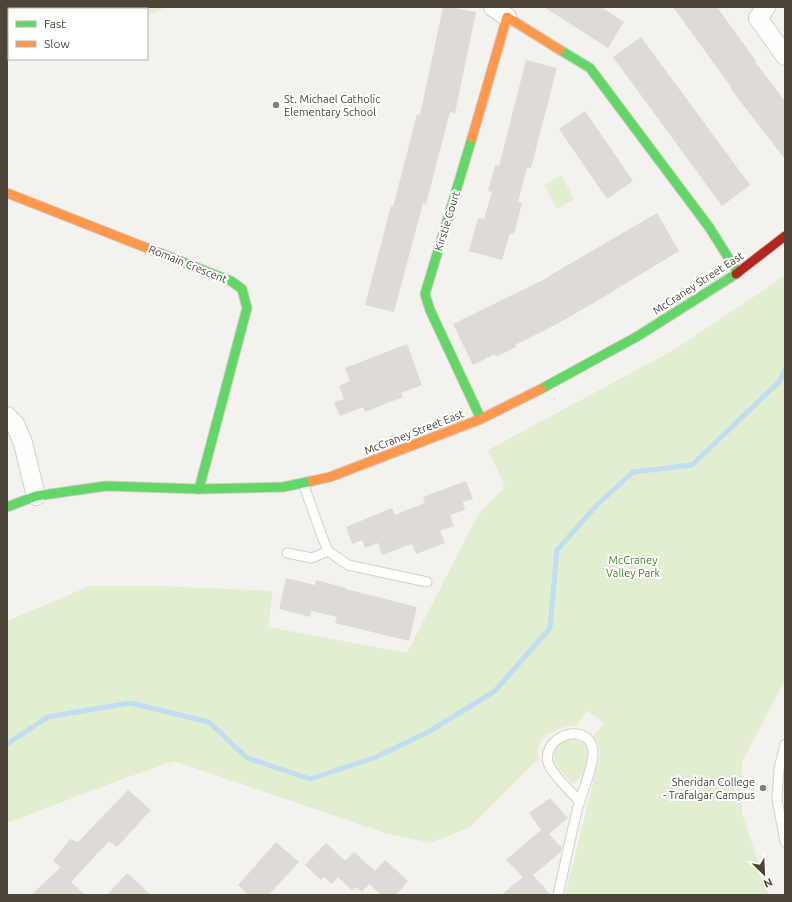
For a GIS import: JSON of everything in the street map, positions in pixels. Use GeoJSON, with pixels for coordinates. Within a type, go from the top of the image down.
{"type":"FeatureCollection","features":[{"type":"Feature","properties":{"kind":"street"},"geometry":{"type":"LineString","coordinates":[[758,11],[785,56]]}},
{"type":"Feature","properties":{"kind":"street","name":"Kirstie Court"},"geometry":{"type":"LineString","coordinates":[[481,419],[430,310],[425,294],[468,153],[500,12],[590,68],[709,227],[738,273]]}},
{"type":"Feature","properties":{"kind":"street","name":"Romain Crescent"},"geometry":{"type":"LineString","coordinates":[[7,193],[231,281],[242,289],[247,308],[199,489]]}},
{"type":"Feature","properties":{"kind":"street","name":"McCraney Street East"},"geometry":{"type":"LineString","coordinates":[[7,507],[36,496],[106,486],[199,489],[283,487],[330,477],[481,419],[524,399],[638,336],[738,273],[785,236]]}},
{"type":"Feature","properties":{"kind":"street"},"geometry":{"type":"LineString","coordinates":[[7,416],[15,424],[23,443],[36,496]]}},
{"type":"Feature","properties":{"kind":"lane"},"geometry":{"type":"LineString","coordinates":[[303,483],[328,551],[348,565],[427,582]]}},
{"type":"Feature","properties":{"kind":"lane"},"geometry":{"type":"LineString","coordinates":[[287,553],[312,558],[328,551]]}},
{"type":"Feature","properties":{"kind":"lane"},"geometry":{"type":"LineString","coordinates":[[558,895],[580,802],[591,768],[594,752],[590,742],[586,738],[580,734],[573,734],[557,739],[550,745],[547,751],[547,757],[548,763],[554,774],[580,802]]}},
{"type":"Feature","properties":{"kind":"lane"},"geometry":{"type":"LineString","coordinates":[[785,744],[779,769],[777,799],[785,842]]}},
{"type":"Feature","properties":{"kind":"green space"},"geometry":{"type":"Polygon","coordinates":[[[37,7],[167,7],[148,15],[148,8],[37,7]]]}},
{"type":"Feature","properties":{"kind":"green space"},"geometry":{"type":"Polygon","coordinates":[[[561,175],[574,199],[557,209],[544,185],[561,175]]]}},
{"type":"Feature","properties":{"kind":"green space","name":"McCraney Valley Park"},"geometry":{"type":"Polygon","coordinates":[[[785,275],[785,680],[742,762],[742,813],[769,895],[565,895],[600,755],[599,745],[593,737],[604,723],[587,711],[576,726],[559,729],[543,739],[538,750],[539,758],[469,828],[431,843],[385,833],[174,761],[7,823],[7,621],[90,586],[160,586],[273,591],[268,627],[407,653],[478,515],[505,486],[488,450],[670,352],[785,275]]]}},
{"type":"Feature","properties":{"kind":"green space"},"geometry":{"type":"Polygon","coordinates":[[[569,739],[578,740],[584,744],[588,758],[583,773],[579,779],[573,783],[558,768],[554,758],[554,753],[557,747],[569,739]]]}},
{"type":"Feature","properties":{"kind":"building"},"geometry":{"type":"Polygon","coordinates":[[[443,7],[476,12],[455,113],[450,112],[426,204],[423,203],[394,312],[365,305],[391,206],[393,207],[417,114],[420,115],[443,7]]]}},
{"type":"Feature","properties":{"kind":"building"},"geometry":{"type":"Polygon","coordinates":[[[544,7],[601,7],[624,22],[608,48],[544,7]]]}},
{"type":"Feature","properties":{"kind":"building"},"geometry":{"type":"Polygon","coordinates":[[[673,7],[717,7],[756,61],[755,62],[785,101],[785,159],[730,88],[731,87],[673,7]]]}},
{"type":"Feature","properties":{"kind":"building"},"geometry":{"type":"Polygon","coordinates":[[[641,37],[750,185],[722,206],[613,57],[641,37]]]}},
{"type":"Feature","properties":{"kind":"building"},"geometry":{"type":"Polygon","coordinates":[[[526,60],[557,68],[531,168],[527,167],[518,202],[522,203],[514,234],[510,233],[502,260],[469,251],[478,218],[484,219],[492,192],[488,191],[495,165],[499,166],[526,60]]]}},
{"type":"Feature","properties":{"kind":"building"},"geometry":{"type":"Polygon","coordinates":[[[585,111],[633,181],[607,199],[559,129],[585,111]]]}},
{"type":"Feature","properties":{"kind":"building"},"geometry":{"type":"Polygon","coordinates":[[[657,213],[679,251],[592,304],[557,324],[515,345],[516,347],[496,357],[495,354],[473,365],[453,324],[549,277],[657,213]]]}},
{"type":"Feature","properties":{"kind":"building"},"geometry":{"type":"Polygon","coordinates":[[[407,344],[422,385],[401,393],[403,397],[365,412],[363,407],[340,416],[334,402],[344,399],[339,386],[350,381],[345,368],[407,344]]]}},
{"type":"Feature","properties":{"kind":"building"},"geometry":{"type":"Polygon","coordinates":[[[466,481],[473,499],[463,502],[465,510],[450,515],[454,526],[440,531],[445,543],[416,554],[412,544],[382,555],[378,543],[365,548],[362,540],[352,544],[346,527],[392,508],[395,515],[425,503],[423,497],[466,481]]]}},
{"type":"Feature","properties":{"kind":"building"},"geometry":{"type":"Polygon","coordinates":[[[286,578],[315,585],[316,580],[417,607],[409,641],[335,623],[337,617],[311,611],[310,617],[279,609],[286,578]]]}},
{"type":"Feature","properties":{"kind":"building"},"geometry":{"type":"Polygon","coordinates":[[[128,790],[151,810],[117,847],[109,841],[71,882],[85,895],[31,895],[61,867],[53,861],[70,839],[78,842],[128,790]]]}},
{"type":"Feature","properties":{"kind":"building"},"geometry":{"type":"Polygon","coordinates":[[[550,798],[568,818],[549,834],[562,848],[561,852],[533,875],[551,895],[501,895],[523,877],[506,860],[541,830],[529,813],[550,798]]]}},
{"type":"Feature","properties":{"kind":"building"},"geometry":{"type":"Polygon","coordinates":[[[276,842],[299,862],[269,895],[248,895],[238,885],[276,842]]]}},
{"type":"Feature","properties":{"kind":"building"},"geometry":{"type":"Polygon","coordinates":[[[326,843],[345,861],[354,852],[375,871],[385,860],[408,881],[396,895],[381,895],[369,884],[362,892],[356,887],[352,890],[338,877],[332,884],[324,877],[321,880],[305,865],[326,843]]]}},
{"type":"Feature","properties":{"kind":"building"},"geometry":{"type":"Polygon","coordinates":[[[127,873],[151,895],[107,895],[127,873]]]}},
{"type":"Feature","properties":{"kind":"waterway"},"geometry":{"type":"LineString","coordinates":[[7,744],[48,717],[130,703],[209,722],[247,758],[310,779],[376,757],[430,731],[495,691],[550,628],[557,550],[597,505],[633,472],[692,465],[780,381],[785,369]]}},
{"type":"Feature","properties":{"kind":"traffic: fast"},"geometry":{"type":"LineString","coordinates":[[560,50],[590,68],[709,227],[738,273]]}},
{"type":"Feature","properties":{"kind":"traffic: fast"},"geometry":{"type":"LineString","coordinates":[[472,138],[425,294],[430,310],[481,419]]}},
{"type":"Feature","properties":{"kind":"traffic: fast"},"geometry":{"type":"LineString","coordinates":[[152,250],[231,281],[242,289],[247,308],[199,489]]}},
{"type":"Feature","properties":{"kind":"traffic: fast"},"geometry":{"type":"LineString","coordinates":[[541,389],[638,336],[736,274]]}},
{"type":"Feature","properties":{"kind":"traffic: fast"},"geometry":{"type":"LineString","coordinates":[[7,507],[36,496],[106,486],[199,489],[283,487],[312,481]]}},
{"type":"Feature","properties":{"kind":"traffic: slow"},"geometry":{"type":"LineString","coordinates":[[472,138],[507,17],[560,50]]}},
{"type":"Feature","properties":{"kind":"traffic: slow"},"geometry":{"type":"LineString","coordinates":[[7,193],[152,250]]}},
{"type":"Feature","properties":{"kind":"traffic: slow"},"geometry":{"type":"LineString","coordinates":[[312,481],[330,477],[481,419],[541,389]]}},
{"type":"Feature","properties":{"kind":"traffic: jam"},"geometry":{"type":"LineString","coordinates":[[736,274],[785,236]]}},
{"type":"Feature","properties":{"kind":"place","name":"St. Michael Catholic Elementary School"},"geometry":{"type":"Point","coordinates":[276,105]}},
{"type":"Feature","properties":{"kind":"place","name":"Sheridan College - Trafalgar Campus"},"geometry":{"type":"Point","coordinates":[763,788]}}]}
